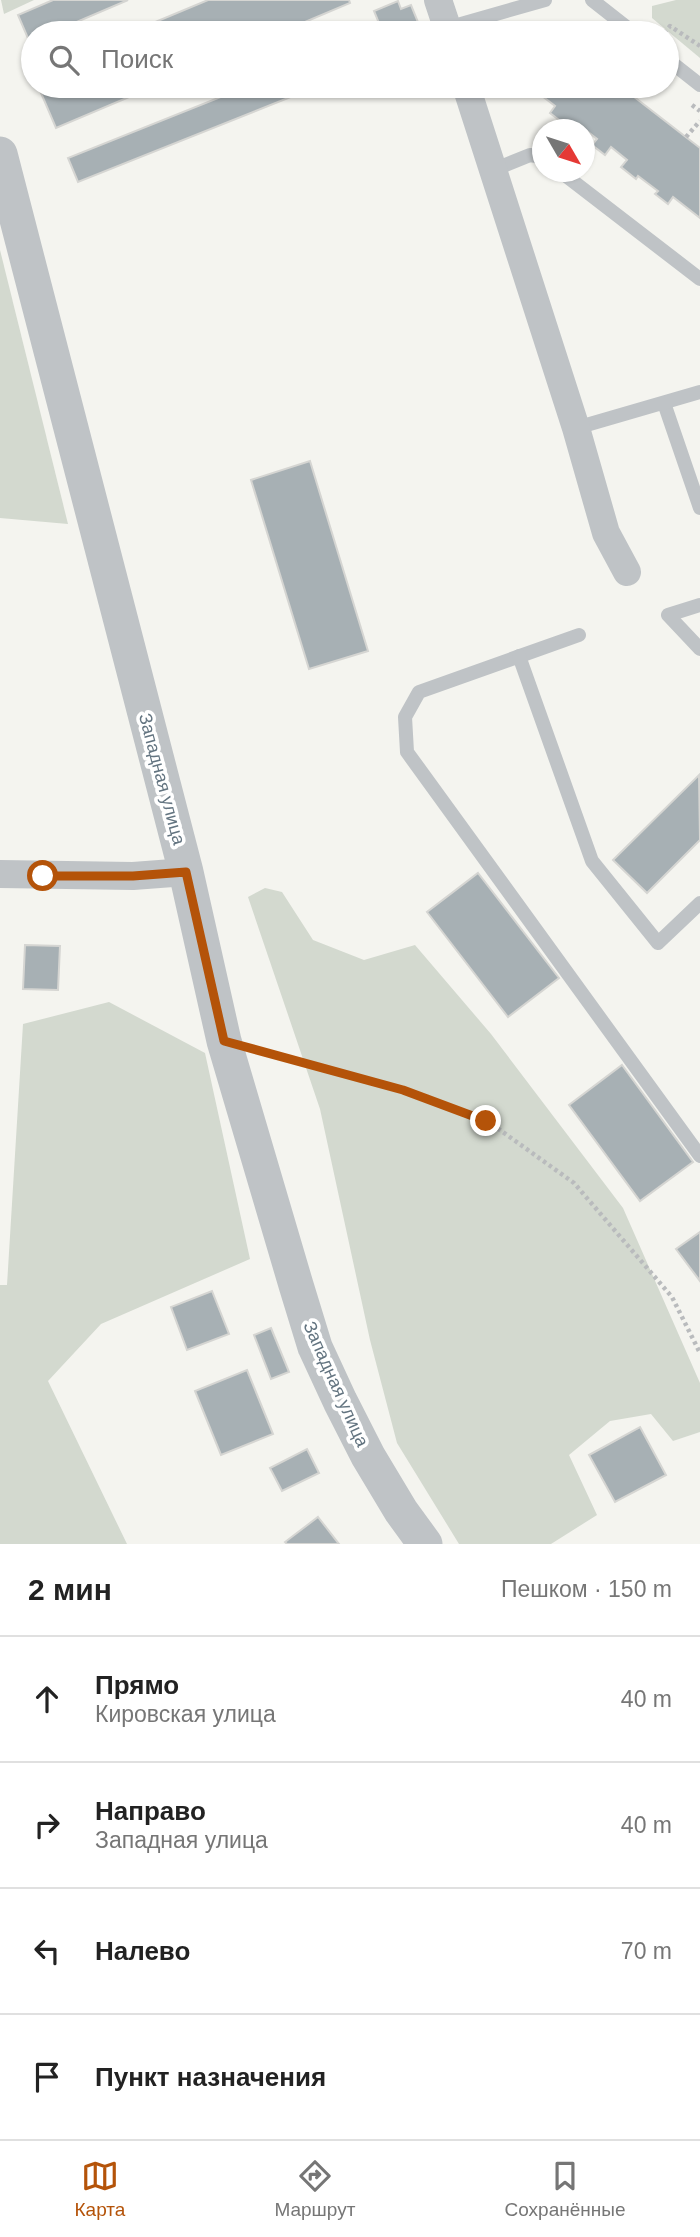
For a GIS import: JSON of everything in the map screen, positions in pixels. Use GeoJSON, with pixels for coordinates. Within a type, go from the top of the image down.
{"type":"FeatureCollection","features":[{"type":"Feature","properties":{"kind":"street"},"geometry":{"type":"LineString","coordinates":[[438,0],[445,21]]}},
{"type":"Feature","properties":{"kind":"street"},"geometry":{"type":"LineString","coordinates":[[470,98],[576,428],[606,533],[628,572]]}},
{"type":"Feature","properties":{"kind":"street","name":"Западная улица"},"geometry":{"type":"LineString","coordinates":[[0,153],[186,872],[224,1041],[316,1347],[368,1456],[401,1511],[425,1544]]}},
{"type":"Feature","properties":{"kind":"street"},"geometry":{"type":"LineString","coordinates":[[0,874],[133,876],[186,872]]}},
{"type":"Feature","properties":{"kind":"lane"},"geometry":{"type":"LineString","coordinates":[[477,21],[545,0]]}},
{"type":"Feature","properties":{"kind":"lane"},"geometry":{"type":"LineString","coordinates":[[592,0],[619,21]]}},
{"type":"Feature","properties":{"kind":"lane"},"geometry":{"type":"LineString","coordinates":[[679,68],[700,85]]}},
{"type":"Feature","properties":{"kind":"lane"},"geometry":{"type":"LineString","coordinates":[[493,170],[532,155]]}},
{"type":"Feature","properties":{"kind":"lane"},"geometry":{"type":"LineString","coordinates":[[574,182],[700,279]]}},
{"type":"Feature","properties":{"kind":"lane"},"geometry":{"type":"LineString","coordinates":[[576,428],[700,392]]}},
{"type":"Feature","properties":{"kind":"lane"},"geometry":{"type":"LineString","coordinates":[[664,403],[700,508]]}},
{"type":"Feature","properties":{"kind":"lane"},"geometry":{"type":"LineString","coordinates":[[700,605],[668,615],[700,649]]}},
{"type":"Feature","properties":{"kind":"lane"},"geometry":{"type":"LineString","coordinates":[[579,635],[419,692],[405,717],[407,752],[700,1156]]}},
{"type":"Feature","properties":{"kind":"lane"},"geometry":{"type":"LineString","coordinates":[[519,656],[592,861],[658,943],[697,913]]}},
{"type":"Feature","properties":{"kind":"path"},"geometry":{"type":"LineString","coordinates":[[679,32],[700,46]]}},
{"type":"Feature","properties":{"kind":"path"},"geometry":{"type":"LineString","coordinates":[[686,138],[700,121]]}},
{"type":"Feature","properties":{"kind":"path"},"geometry":{"type":"LineString","coordinates":[[224,1041],[403,1090],[486,1121],[574,1183],[672,1297],[700,1353]]}},
{"type":"Feature","properties":{"kind":"shaded area"},"geometry":{"type":"Polygon","coordinates":[[[1,0],[34,0],[4,14],[1,0]]]}},
{"type":"Feature","properties":{"kind":"shaded area"},"geometry":{"type":"Polygon","coordinates":[[[676,0],[700,0],[700,58],[679,40],[679,21],[656,21],[652,18],[652,6],[676,0]]]}},
{"type":"Feature","properties":{"kind":"shaded area"},"geometry":{"type":"Polygon","coordinates":[[[0,250],[68,524],[0,518],[0,250]]]}},
{"type":"Feature","properties":{"kind":"shaded area"},"geometry":{"type":"Polygon","coordinates":[[[265,888],[282,892],[313,940],[364,960],[415,945],[491,1034],[623,1208],[700,1383],[700,1432],[673,1441],[651,1414],[610,1421],[569,1455],[597,1515],[551,1544],[459,1544],[397,1443],[370,1340],[320,1109],[248,897],[265,888]]]}},
{"type":"Feature","properties":{"kind":"shaded area"},"geometry":{"type":"Polygon","coordinates":[[[109,1002],[205,1053],[250,1259],[101,1324],[48,1381],[127,1544],[0,1544],[0,1285],[7,1285],[23,1024],[109,1002]]]}},
{"type":"Feature","properties":{"kind":"building"},"geometry":{"type":"Polygon","coordinates":[[[53,0],[128,0],[79,21],[21,22],[18,15],[53,0]]]}},
{"type":"Feature","properties":{"kind":"building"},"geometry":{"type":"Polygon","coordinates":[[[208,0],[349,0],[350,3],[307,21],[158,21],[208,0]]]}},
{"type":"Feature","properties":{"kind":"building"},"geometry":{"type":"Polygon","coordinates":[[[398,1],[401,9],[411,5],[418,21],[378,21],[374,11],[398,1]]]}},
{"type":"Feature","properties":{"kind":"building"},"geometry":{"type":"Polygon","coordinates":[[[43,98],[127,98],[56,128],[43,98]]]}},
{"type":"Feature","properties":{"kind":"building"},"geometry":{"type":"Polygon","coordinates":[[[218,98],[288,98],[78,182],[68,158],[218,98]]]}},
{"type":"Feature","properties":{"kind":"building"},"geometry":{"type":"Polygon","coordinates":[[[545,98],[635,98],[700,148],[700,218],[673,197],[668,204],[655,194],[658,191],[638,176],[636,179],[621,167],[627,160],[611,147],[605,155],[595,147],[595,119],[558,119],[550,113],[555,106],[545,98]]]}},
{"type":"Feature","properties":{"kind":"building"},"geometry":{"type":"Polygon","coordinates":[[[310,461],[368,651],[309,669],[251,480],[310,461]]]}},
{"type":"Feature","properties":{"kind":"building"},"geometry":{"type":"Polygon","coordinates":[[[699,775],[700,840],[647,893],[613,860],[699,775]]]}},
{"type":"Feature","properties":{"kind":"building"},"geometry":{"type":"Polygon","coordinates":[[[478,873],[559,978],[508,1017],[427,912],[478,873]]]}},
{"type":"Feature","properties":{"kind":"building"},"geometry":{"type":"Polygon","coordinates":[[[25,945],[60,946],[58,990],[23,989],[25,945]]]}},
{"type":"Feature","properties":{"kind":"building"},"geometry":{"type":"Polygon","coordinates":[[[622,1065],[693,1162],[640,1201],[569,1105],[622,1065]]]}},
{"type":"Feature","properties":{"kind":"building"},"geometry":{"type":"Polygon","coordinates":[[[700,1232],[700,1281],[676,1249],[700,1232]]]}},
{"type":"Feature","properties":{"kind":"building"},"geometry":{"type":"Polygon","coordinates":[[[212,1291],[229,1334],[187,1350],[171,1307],[212,1291]]]}},
{"type":"Feature","properties":{"kind":"building"},"geometry":{"type":"Polygon","coordinates":[[[271,1328],[289,1372],[271,1379],[254,1335],[271,1328]]]}},
{"type":"Feature","properties":{"kind":"building"},"geometry":{"type":"Polygon","coordinates":[[[247,1370],[273,1434],[221,1455],[195,1391],[247,1370]]]}},
{"type":"Feature","properties":{"kind":"building"},"geometry":{"type":"Polygon","coordinates":[[[640,1427],[666,1475],[615,1502],[589,1455],[640,1427]]]}},
{"type":"Feature","properties":{"kind":"building"},"geometry":{"type":"Polygon","coordinates":[[[307,1449],[319,1473],[282,1491],[270,1468],[307,1449]]]}},
{"type":"Feature","properties":{"kind":"building"},"geometry":{"type":"Polygon","coordinates":[[[318,1517],[339,1544],[285,1542],[318,1517]]]}},
{"type":"Feature","properties":{"kind":"route"},"geometry":{"type":"LineString","coordinates":[[43,876],[133,876],[186,872],[224,1041],[403,1090],[486,1121]]}}]}
